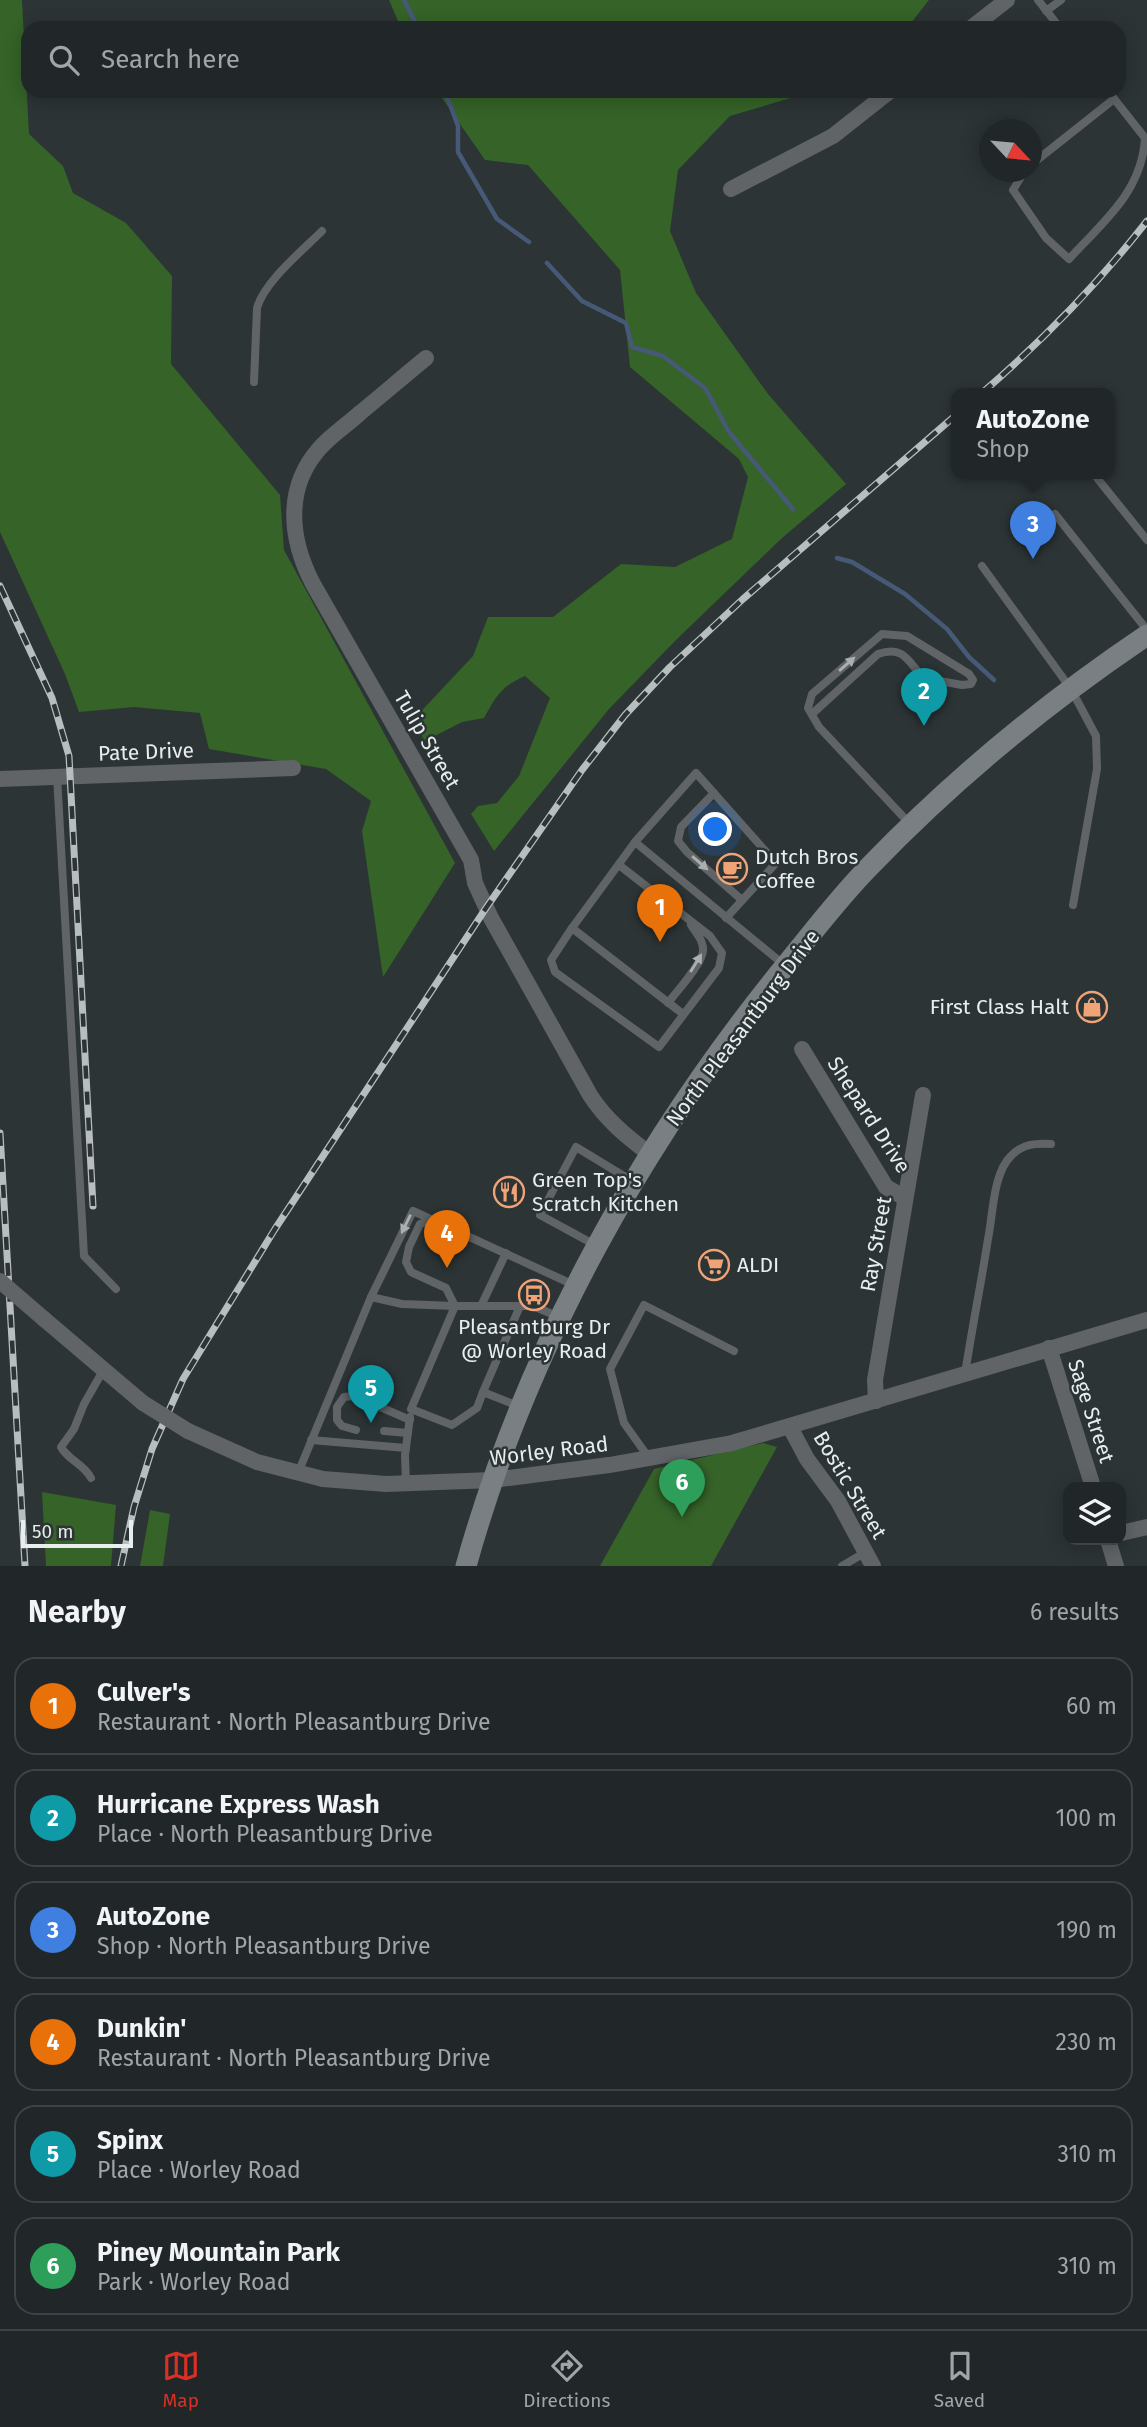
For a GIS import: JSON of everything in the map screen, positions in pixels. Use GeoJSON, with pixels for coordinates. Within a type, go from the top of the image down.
{"type":"FeatureCollection","features":[{"type":"Feature","properties":{"kind":"main road","name":"North Pleasantburg Drive"},"geometry":{"type":"LineString","coordinates":[[466,1566],[521,1407],[577,1287],[634,1182],[718,1053],[785,966],[870,866],[987,758],[1147,632]]}},
{"type":"Feature","properties":{"kind":"street"},"geometry":{"type":"LineString","coordinates":[[980,21],[1007,0]]}},
{"type":"Feature","properties":{"kind":"street"},"geometry":{"type":"LineString","coordinates":[[731,189],[833,136],[881,98]]}},
{"type":"Feature","properties":{"kind":"street","name":"Tulip Street"},"geometry":{"type":"LineString","coordinates":[[426,358],[327,440],[312,459],[300,482],[294,503],[293,524],[297,547],[313,584],[471,860],[475,883],[491,918],[590,1095],[601,1112],[625,1136],[651,1155]]}},
{"type":"Feature","properties":{"kind":"street","name":"Pate Drive"},"geometry":{"type":"LineString","coordinates":[[0,779],[293,768]]}},
{"type":"Feature","properties":{"kind":"street","name":"Shepard Drive"},"geometry":{"type":"LineString","coordinates":[[802,1049],[886,1187],[905,1198]]}},
{"type":"Feature","properties":{"kind":"street","name":"Ray Street"},"geometry":{"type":"LineString","coordinates":[[876,1401],[875,1380],[923,1096]]}},
{"type":"Feature","properties":{"kind":"street","name":"Worley Road"},"geometry":{"type":"LineString","coordinates":[[0,1281],[143,1403],[188,1431],[230,1452],[298,1474],[345,1482],[406,1484],[494,1480],[732,1443],[1147,1320]]}},
{"type":"Feature","properties":{"kind":"street","name":"Sage Street"},"geometry":{"type":"LineString","coordinates":[[1049,1348],[1091,1482]]}},
{"type":"Feature","properties":{"kind":"street","name":"Bostic Street"},"geometry":{"type":"LineString","coordinates":[[790,1427],[807,1459],[838,1502],[869,1559]]}},
{"type":"Feature","properties":{"kind":"street"},"geometry":{"type":"LineString","coordinates":[[1126,1532],[1147,1527]]}},
{"type":"Feature","properties":{"kind":"street"},"geometry":{"type":"LineString","coordinates":[[1110,1545],[1116,1566]]}},
{"type":"Feature","properties":{"kind":"lane"},"geometry":{"type":"LineString","coordinates":[[1038,0],[1054,21]]}},
{"type":"Feature","properties":{"kind":"lane"},"geometry":{"type":"LineString","coordinates":[[1046,11],[1061,0]]}},
{"type":"Feature","properties":{"kind":"lane"},"geometry":{"type":"LineString","coordinates":[[1018,182],[1013,190],[1046,238],[1069,259],[1126,198],[1144,159],[1145,138],[1114,99],[1042,155]]}},
{"type":"Feature","properties":{"kind":"lane"},"geometry":{"type":"LineString","coordinates":[[254,382],[257,308],[260,297],[269,284],[321,231]]}},
{"type":"Feature","properties":{"kind":"lane"},"geometry":{"type":"LineString","coordinates":[[1098,479],[1147,540]]}},
{"type":"Feature","properties":{"kind":"lane"},"geometry":{"type":"LineString","coordinates":[[1055,514],[1147,632]]}},
{"type":"Feature","properties":{"kind":"lane"},"geometry":{"type":"LineString","coordinates":[[982,566],[1071,690],[1096,736],[1097,769],[1073,905]]}},
{"type":"Feature","properties":{"kind":"lane"},"geometry":{"type":"LineString","coordinates":[[811,714],[878,654],[890,650],[909,659],[923,678],[962,685],[971,684],[973,680],[962,668],[907,636],[882,634],[812,694],[808,708],[811,714],[819,727],[912,826]]}},
{"type":"Feature","properties":{"kind":"lane"},"geometry":{"type":"LineString","coordinates":[[619,864],[710,936],[722,953],[719,968],[659,1047],[555,972],[551,960],[572,928],[635,842],[696,773],[776,863],[726,918]]}},
{"type":"Feature","properties":{"kind":"lane"},"geometry":{"type":"LineString","coordinates":[[57,776],[85,1256],[116,1289]]}},
{"type":"Feature","properties":{"kind":"lane"},"geometry":{"type":"LineString","coordinates":[[714,793],[681,827],[678,841],[742,900]]}},
{"type":"Feature","properties":{"kind":"lane"},"geometry":{"type":"LineString","coordinates":[[635,842],[785,966]]}},
{"type":"Feature","properties":{"kind":"lane"},"geometry":{"type":"LineString","coordinates":[[668,1003],[699,962],[703,952],[701,941],[688,920]]}},
{"type":"Feature","properties":{"kind":"lane"},"geometry":{"type":"LineString","coordinates":[[572,928],[682,1014]]}},
{"type":"Feature","properties":{"kind":"lane"},"geometry":{"type":"LineString","coordinates":[[965,1374],[994,1200],[1003,1167],[1010,1156],[1022,1147],[1032,1143],[1051,1144]]}},
{"type":"Feature","properties":{"kind":"lane"},"geometry":{"type":"LineString","coordinates":[[598,1247],[540,1215],[576,1147],[634,1182]]}},
{"type":"Feature","properties":{"kind":"lane"},"geometry":{"type":"LineString","coordinates":[[298,1474],[371,1297],[413,1211],[577,1287]]}},
{"type":"Feature","properties":{"kind":"lane"},"geometry":{"type":"LineString","coordinates":[[406,1484],[406,1448],[411,1409],[455,1306],[446,1287],[411,1272],[406,1262],[409,1247],[420,1224],[432,1220]]}},
{"type":"Feature","properties":{"kind":"lane"},"geometry":{"type":"LineString","coordinates":[[481,1306],[506,1253]]}},
{"type":"Feature","properties":{"kind":"lane"},"geometry":{"type":"LineString","coordinates":[[371,1297],[402,1304],[533,1306],[562,1318]]}},
{"type":"Feature","properties":{"kind":"lane"},"geometry":{"type":"LineString","coordinates":[[649,1458],[624,1423],[610,1369],[644,1305],[734,1351]]}},
{"type":"Feature","properties":{"kind":"lane"},"geometry":{"type":"LineString","coordinates":[[411,1409],[452,1425],[477,1408],[520,1306]]}},
{"type":"Feature","properties":{"kind":"lane"},"geometry":{"type":"LineString","coordinates":[[443,1334],[453,1337]]}},
{"type":"Feature","properties":{"kind":"lane"},"geometry":{"type":"LineString","coordinates":[[489,1352],[498,1356]]}},
{"type":"Feature","properties":{"kind":"lane"},"geometry":{"type":"LineString","coordinates":[[434,1356],[444,1360]]}},
{"type":"Feature","properties":{"kind":"lane"},"geometry":{"type":"LineString","coordinates":[[91,1478],[61,1447],[74,1429],[84,1404],[104,1369]]}},
{"type":"Feature","properties":{"kind":"lane"},"geometry":{"type":"LineString","coordinates":[[480,1375],[489,1379]]}},
{"type":"Feature","properties":{"kind":"lane"},"geometry":{"type":"LineString","coordinates":[[424,1380],[434,1384]]}},
{"type":"Feature","properties":{"kind":"lane"},"geometry":{"type":"LineString","coordinates":[[330,1392],[344,1397],[355,1396],[410,1420]]}},
{"type":"Feature","properties":{"kind":"lane"},"geometry":{"type":"LineString","coordinates":[[483,1392],[521,1407]]}},
{"type":"Feature","properties":{"kind":"lane"},"geometry":{"type":"LineString","coordinates":[[344,1397],[337,1407],[337,1420],[342,1426],[356,1430]]}},
{"type":"Feature","properties":{"kind":"lane"},"geometry":{"type":"LineString","coordinates":[[470,1398],[479,1402]]}},
{"type":"Feature","properties":{"kind":"lane"},"geometry":{"type":"LineString","coordinates":[[384,1431],[408,1433]]}},
{"type":"Feature","properties":{"kind":"lane"},"geometry":{"type":"LineString","coordinates":[[310,1440],[406,1448]]}},
{"type":"Feature","properties":{"kind":"lane"},"geometry":{"type":"LineString","coordinates":[[842,1566],[869,1559]]}},
{"type":"Feature","properties":{"kind":"green space"},"geometry":{"type":"Polygon","coordinates":[[[0,0],[22,0],[21,98],[27,98],[29,134],[63,166],[73,193],[126,223],[172,276],[171,364],[280,495],[284,550],[455,863],[383,977],[362,831],[371,801],[326,769],[209,749],[200,713],[134,707],[79,712],[65,674],[0,532],[0,0]]]}},
{"type":"Feature","properties":{"kind":"green space"},"geometry":{"type":"Polygon","coordinates":[[[389,0],[929,0],[912,21],[398,21],[389,0]]]}},
{"type":"Feature","properties":{"kind":"green space"},"geometry":{"type":"Polygon","coordinates":[[[442,98],[790,98],[730,116],[678,170],[670,231],[696,293],[768,394],[846,484],[782,538],[609,709],[494,851],[471,814],[478,806],[497,803],[519,776],[550,698],[525,676],[500,692],[484,718],[462,722],[425,741],[412,721],[473,656],[488,617],[553,617],[621,564],[675,567],[732,539],[748,477],[739,459],[630,367],[620,270],[528,165],[485,160],[442,98]]]}},
{"type":"Feature","properties":{"kind":"green space"},"geometry":{"type":"Polygon","coordinates":[[[763,1443],[777,1447],[711,1566],[600,1566],[654,1469],[763,1443]]]}},
{"type":"Feature","properties":{"kind":"green space"},"geometry":{"type":"Polygon","coordinates":[[[42,1492],[116,1505],[111,1566],[46,1566],[42,1492]]]}},
{"type":"Feature","properties":{"kind":"green space"},"geometry":{"type":"Polygon","coordinates":[[[150,1510],[170,1514],[163,1566],[140,1566],[150,1510]]]}},
{"type":"Feature","properties":{"kind":"waterway"},"geometry":{"type":"LineString","coordinates":[[404,0],[414,21]]}},
{"type":"Feature","properties":{"kind":"waterway"},"geometry":{"type":"LineString","coordinates":[[448,98],[458,126],[458,152],[497,219],[529,242]]}},
{"type":"Feature","properties":{"kind":"waterway"},"geometry":{"type":"LineString","coordinates":[[547,263],[582,301],[626,323],[632,347],[663,356],[705,388],[729,432],[793,509]]}},
{"type":"Feature","properties":{"kind":"waterway"},"geometry":{"type":"LineString","coordinates":[[837,558],[852,562],[905,594],[947,629],[969,657],[994,680]]}},
{"type":"Feature","properties":{"kind":"railway"},"geometry":{"type":"LineString","coordinates":[[988,388],[1069,311],[1147,221]]}},
{"type":"Feature","properties":{"kind":"railway"},"geometry":{"type":"LineString","coordinates":[[121,1566],[134,1507],[152,1449],[183,1379],[275,1229],[486,908],[582,770],[625,715],[670,667],[743,599],[951,419]]}},
{"type":"Feature","properties":{"kind":"railway"},"geometry":{"type":"LineString","coordinates":[[0,586],[52,698],[69,756],[93,1206]]}},
{"type":"Feature","properties":{"kind":"railway"},"geometry":{"type":"LineString","coordinates":[[0,1133],[25,1566]]}},
{"type":"Feature","properties":{"kind":"place","name":"AutoZone"},"geometry":{"type":"Point","coordinates":[1033,559]}},
{"type":"Feature","properties":{"kind":"place","name":"Hurricane Express Wash"},"geometry":{"type":"Point","coordinates":[924,726]}},
{"type":"Feature","properties":{"kind":"place","name":"Dutch Bros Coffee"},"geometry":{"type":"Point","coordinates":[732,869]}},
{"type":"Feature","properties":{"kind":"place","name":"Culver's"},"geometry":{"type":"Point","coordinates":[660,942]}},
{"type":"Feature","properties":{"kind":"place","name":"First Class Halt"},"geometry":{"type":"Point","coordinates":[1092,1007]}},
{"type":"Feature","properties":{"kind":"place","name":"Green Top's Scratch Kitchen"},"geometry":{"type":"Point","coordinates":[509,1192]}},
{"type":"Feature","properties":{"kind":"place","name":"ALDI"},"geometry":{"type":"Point","coordinates":[714,1265]}},
{"type":"Feature","properties":{"kind":"place","name":"Dunkin'"},"geometry":{"type":"Point","coordinates":[447,1268]}},
{"type":"Feature","properties":{"kind":"place","name":"Pleasantburg Dr @ Worley Road"},"geometry":{"type":"Point","coordinates":[534,1295]}},
{"type":"Feature","properties":{"kind":"place","name":"Spinx"},"geometry":{"type":"Point","coordinates":[371,1423]}},
{"type":"Feature","properties":{"kind":"place","name":"Piney Mountain Park"},"geometry":{"type":"Point","coordinates":[682,1517]}}]}
